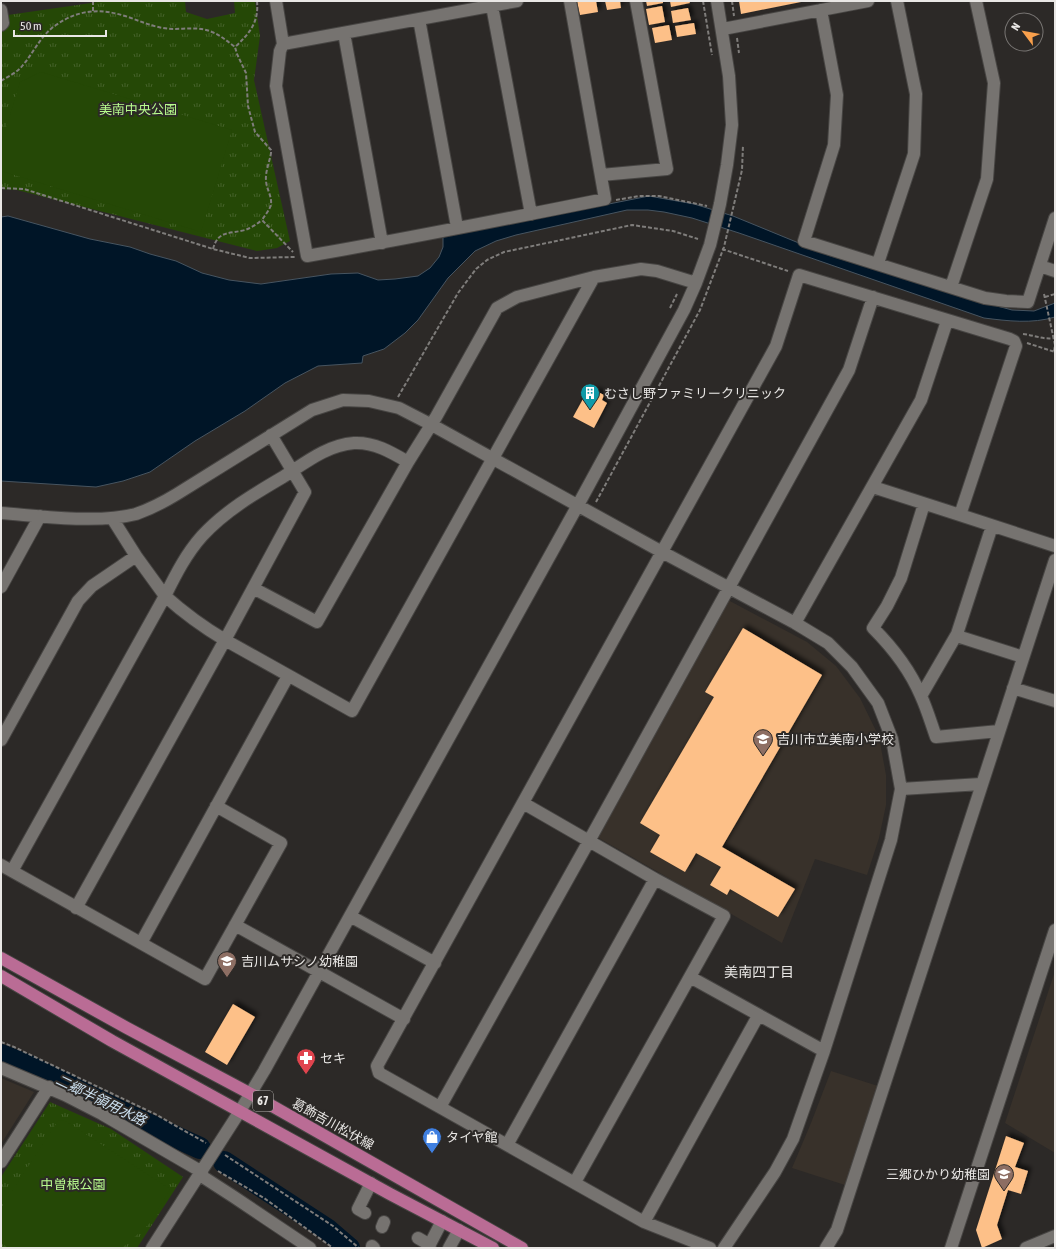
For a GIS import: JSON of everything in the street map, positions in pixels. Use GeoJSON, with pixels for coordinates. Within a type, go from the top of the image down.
{"type":"FeatureCollection","features":[{"type":"Feature","properties":{"kind":"main road","name":"葛飾吉川松伏線"},"geometry":{"type":"LineString","coordinates":[[1,958],[127,1028],[251,1094],[522,1248]]}},
{"type":"Feature","properties":{"kind":"main road","name":"67"},"geometry":{"type":"LineString","coordinates":[[1,976],[112,1041],[493,1248]]}},
{"type":"Feature","properties":{"kind":"street"},"geometry":{"type":"LineString","coordinates":[[276,1],[283,44],[280,51],[276,86],[307,256],[382,243],[605,199],[570,1]]}},
{"type":"Feature","properties":{"kind":"street"},"geometry":{"type":"LineString","coordinates":[[283,44],[517,1]]}},
{"type":"Feature","properties":{"kind":"street"},"geometry":{"type":"LineString","coordinates":[[601,174],[667,169],[636,1]]}},
{"type":"Feature","properties":{"kind":"street"},"geometry":{"type":"LineString","coordinates":[[152,1248],[251,1094],[578,505],[670,336],[696,283],[710,245],[720,204],[732,125],[729,76],[723,29],[717,1]]}},
{"type":"Feature","properties":{"kind":"street"},"geometry":{"type":"LineString","coordinates":[[723,29],[868,1]]}},
{"type":"Feature","properties":{"kind":"street"},"geometry":{"type":"LineString","coordinates":[[878,263],[914,154],[916,94],[897,1]]}},
{"type":"Feature","properties":{"kind":"street"},"geometry":{"type":"LineString","coordinates":[[951,287],[987,179],[994,83],[976,1]]}},
{"type":"Feature","properties":{"kind":"street"},"geometry":{"type":"LineString","coordinates":[[492,6],[532,214]]}},
{"type":"Feature","properties":{"kind":"street"},"geometry":{"type":"LineString","coordinates":[[1,10],[3,23],[1,25]]}},
{"type":"Feature","properties":{"kind":"street"},"geometry":{"type":"LineString","coordinates":[[820,10],[837,95],[834,145],[804,241],[878,263],[985,298],[1028,302],[1055,218]]}},
{"type":"Feature","properties":{"kind":"street"},"geometry":{"type":"LineString","coordinates":[[419,19],[457,227]]}},
{"type":"Feature","properties":{"kind":"street"},"geometry":{"type":"LineString","coordinates":[[344,33],[382,243]]}},
{"type":"Feature","properties":{"kind":"street"},"geometry":{"type":"LineString","coordinates":[[1040,266],[1055,271]]}},
{"type":"Feature","properties":{"kind":"street"},"geometry":{"type":"LineString","coordinates":[[253,588],[317,622],[408,462],[432,425],[497,308],[517,297],[594,277],[641,268],[657,271],[696,283]]}},
{"type":"Feature","properties":{"kind":"street"},"geometry":{"type":"LineString","coordinates":[[710,1248],[644,1222],[379,1073],[378,1066],[776,346],[799,274],[947,321],[1010,339],[1014,342],[1016,346],[960,516]]}},
{"type":"Feature","properties":{"kind":"street"},"geometry":{"type":"LineString","coordinates":[[112,518],[136,556],[165,596],[184,614],[225,640],[352,711],[594,277]]}},
{"type":"Feature","properties":{"kind":"street"},"geometry":{"type":"LineString","coordinates":[[440,1107],[589,841],[849,370],[873,297]]}},
{"type":"Feature","properties":{"kind":"street"},"geometry":{"type":"LineString","coordinates":[[796,623],[921,400],[947,321]]}},
{"type":"Feature","properties":{"kind":"street"},"geometry":{"type":"LineString","coordinates":[[1,513],[68,518],[112,518],[136,513],[159,504],[312,410],[343,400],[369,401],[399,408],[432,425],[662,552],[796,623],[828,643],[852,667],[878,703],[892,739],[901,789],[891,840],[824,1051],[793,1139],[775,1172],[724,1248]]}},
{"type":"Feature","properties":{"kind":"street"},"geometry":{"type":"LineString","coordinates":[[76,908],[225,640],[305,492],[271,435]]}},
{"type":"Feature","properties":{"kind":"street"},"geometry":{"type":"LineString","coordinates":[[12,871],[165,596],[178,569],[188,552],[211,527],[237,505],[321,453],[332,448],[353,443],[378,446],[408,462]]}},
{"type":"Feature","properties":{"kind":"street"},"geometry":{"type":"LineString","coordinates":[[872,487],[1055,546]]}},
{"type":"Feature","properties":{"kind":"street"},"geometry":{"type":"LineString","coordinates":[[924,504],[901,578],[887,606],[873,628],[888,643],[913,680],[921,696],[936,737],[999,731]]}},
{"type":"Feature","properties":{"kind":"street"},"geometry":{"type":"LineString","coordinates":[[1,587],[40,516]]}},
{"type":"Feature","properties":{"kind":"street"},"geometry":{"type":"LineString","coordinates":[[921,696],[957,636],[992,526]]}},
{"type":"Feature","properties":{"kind":"street"},"geometry":{"type":"LineString","coordinates":[[1,740],[78,601],[92,586],[136,556]]}},
{"type":"Feature","properties":{"kind":"street"},"geometry":{"type":"LineString","coordinates":[[826,1248],[837,1230],[1055,560]]}},
{"type":"Feature","properties":{"kind":"street"},"geometry":{"type":"LineString","coordinates":[[957,636],[1023,657]]}},
{"type":"Feature","properties":{"kind":"street"},"geometry":{"type":"LineString","coordinates":[[141,943],[288,676]]}},
{"type":"Feature","properties":{"kind":"street"},"geometry":{"type":"LineString","coordinates":[[1013,688],[1055,701]]}},
{"type":"Feature","properties":{"kind":"street"},"geometry":{"type":"LineString","coordinates":[[901,789],[982,784]]}},
{"type":"Feature","properties":{"kind":"street"},"geometry":{"type":"LineString","coordinates":[[523,804],[655,879],[724,916],[575,1182]]}},
{"type":"Feature","properties":{"kind":"street"},"geometry":{"type":"LineString","coordinates":[[1,865],[205,979],[281,843],[216,806]]}},
{"type":"Feature","properties":{"kind":"street"},"geometry":{"type":"LineString","coordinates":[[507,1145],[655,879]]}},
{"type":"Feature","properties":{"kind":"street"},"geometry":{"type":"LineString","coordinates":[[350,916],[435,963]]}},
{"type":"Feature","properties":{"kind":"street"},"geometry":{"type":"LineString","coordinates":[[235,925],[404,1019]]}},
{"type":"Feature","properties":{"kind":"street"},"geometry":{"type":"LineString","coordinates":[[951,1248],[1055,930]]}},
{"type":"Feature","properties":{"kind":"street"},"geometry":{"type":"LineString","coordinates":[[690,977],[758,1016],[824,1051]]}},
{"type":"Feature","properties":{"kind":"street"},"geometry":{"type":"LineString","coordinates":[[644,1222],[758,1016]]}},
{"type":"Feature","properties":{"kind":"street"},"geometry":{"type":"LineString","coordinates":[[1,1068],[49,1087],[102,1114],[201,1173],[310,1248]]}},
{"type":"Feature","properties":{"kind":"street"},"geometry":{"type":"LineString","coordinates":[[1,1162],[49,1087]]}},
{"type":"Feature","properties":{"kind":"street"},"geometry":{"type":"LineString","coordinates":[[358,1209],[371,1183]]}},
{"type":"Feature","properties":{"kind":"street"},"geometry":{"type":"LineString","coordinates":[[418,1238],[430,1247],[442,1221]]}},
{"type":"Feature","properties":{"kind":"street"},"geometry":{"type":"LineString","coordinates":[[449,1248],[459,1230]]}},
{"type":"Feature","properties":{"kind":"street"},"geometry":{"type":"LineString","coordinates":[[1026,1248],[1055,1236]]}},
{"type":"Feature","properties":{"kind":"path"},"geometry":{"type":"LineString","coordinates":[[93,1],[93,11]]}},
{"type":"Feature","properties":{"kind":"path"},"geometry":{"type":"LineString","coordinates":[[235,47],[244,39],[256,22],[258,12],[257,1]]}},
{"type":"Feature","properties":{"kind":"path"},"geometry":{"type":"LineString","coordinates":[[703,1],[713,60]]}},
{"type":"Feature","properties":{"kind":"path"},"geometry":{"type":"LineString","coordinates":[[1,81],[15,73],[23,66],[42,38],[54,26],[68,18],[93,11],[104,11],[161,28],[211,31],[235,47],[246,73],[248,106],[256,132],[271,150],[272,154],[268,163],[266,182],[271,199],[271,206],[262,220],[247,230],[231,231],[220,236],[213,249]]}},
{"type":"Feature","properties":{"kind":"path"},"geometry":{"type":"LineString","coordinates":[[1,188],[24,189],[213,249],[250,258],[299,257],[262,220]]}},
{"type":"Feature","properties":{"kind":"path"},"geometry":{"type":"LineString","coordinates":[[605,199],[613,201],[639,196],[659,196],[707,207],[708,199]]}},
{"type":"Feature","properties":{"kind":"path"},"geometry":{"type":"LineString","coordinates":[[590,512],[700,310],[724,248],[731,216]]}},
{"type":"Feature","properties":{"kind":"path"},"geometry":{"type":"LineString","coordinates":[[398,398],[458,293],[476,269],[487,260],[504,252],[632,225],[673,231],[698,239]]}},
{"type":"Feature","properties":{"kind":"path"},"geometry":{"type":"LineString","coordinates":[[710,245],[724,248],[799,274]]}},
{"type":"Feature","properties":{"kind":"path"},"geometry":{"type":"LineString","coordinates":[[1043,291],[1054,338],[1054,351],[1023,342],[1014,342],[1018,335],[1025,334],[1039,338],[1054,338]]}},
{"type":"Feature","properties":{"kind":"path"},"geometry":{"type":"LineString","coordinates":[[1041,298],[1055,294]]}},
{"type":"Feature","properties":{"kind":"path"},"geometry":{"type":"LineString","coordinates":[[1,1042],[154,1114],[206,1143]]}},
{"type":"Feature","properties":{"kind":"path"},"geometry":{"type":"LineString","coordinates":[[223,1154],[333,1226],[359,1248]]}},
{"type":"Feature","properties":{"kind":"path"},"geometry":{"type":"LineString","coordinates":[[217,1170],[264,1198],[333,1248]]}},
{"type":"Feature","properties":{"kind":"shaded area","name":"吉川市立美南小学校"},"geometry":{"type":"Polygon","coordinates":[[[728,600],[807,642],[836,666],[860,698],[879,737],[886,775],[886,805],[879,838],[867,875],[815,859],[782,943],[597,837],[728,600]]]}},
{"type":"Feature","properties":{"kind":"shaded area"},"geometry":{"type":"Polygon","coordinates":[[[1055,971],[1055,1153],[1005,1123],[1055,971]]]}},
{"type":"Feature","properties":{"kind":"shaded area"},"geometry":{"type":"Polygon","coordinates":[[[831,1071],[878,1086],[845,1185],[792,1168],[831,1071]]]}},
{"type":"Feature","properties":{"kind":"shaded area"},"geometry":{"type":"Polygon","coordinates":[[[1,1078],[34,1092],[1,1144],[1,1078]]]}},
{"type":"Feature","properties":{"kind":"green space","name":"美南中央公園"},"geometry":{"type":"Polygon","coordinates":[[[105,1],[185,1],[186,12],[207,19],[235,13],[234,1],[255,1],[260,36],[254,80],[290,241],[277,248],[257,251],[17,190],[1,189],[1,16],[105,1]]]}},
{"type":"Feature","properties":{"kind":"green space"},"geometry":{"type":"Polygon","coordinates":[[[41,72],[232,130],[201,232],[1,171],[1,145],[20,82],[41,72]]]}},
{"type":"Feature","properties":{"kind":"green space","name":"中曽根公園"},"geometry":{"type":"Polygon","coordinates":[[[50,1102],[111,1129],[183,1177],[137,1248],[1,1248],[1,1177],[50,1102]]]}},
{"type":"Feature","properties":{"kind":"green space","name":"中曽根公園"},"geometry":{"type":"Polygon","coordinates":[[[64,1120],[170,1189],[149,1224],[122,1248],[8,1248],[1,1242],[1,1208],[58,1121],[64,1120]]]}},
{"type":"Feature","properties":{"kind":"water"},"geometry":{"type":"Polygon","coordinates":[[[649,196],[694,204],[733,216],[828,255],[1012,310],[1034,311],[1055,303],[1055,317],[1038,321],[1011,321],[984,318],[692,218],[648,210],[627,210],[516,235],[496,241],[475,251],[448,278],[418,320],[405,333],[384,349],[363,356],[362,363],[318,366],[285,383],[245,411],[195,441],[150,472],[123,481],[96,487],[1,481],[1,217],[8,216],[90,239],[130,247],[176,261],[202,273],[229,280],[261,284],[331,274],[358,273],[378,280],[418,276],[430,268],[439,257],[443,247],[443,237],[649,196]]]}},
{"type":"Feature","properties":{"kind":"building"},"geometry":{"type":"Polygon","coordinates":[[[577,1],[596,1],[598,12],[580,15],[577,1]]]}},
{"type":"Feature","properties":{"kind":"building"},"geometry":{"type":"Polygon","coordinates":[[[605,1],[620,1],[621,8],[607,10],[605,1]]]}},
{"type":"Feature","properties":{"kind":"building"},"geometry":{"type":"Polygon","coordinates":[[[646,1],[663,1],[663,3],[647,6],[646,1]]]}},
{"type":"Feature","properties":{"kind":"building"},"geometry":{"type":"Polygon","coordinates":[[[670,1],[689,1],[690,3],[671,7],[670,1]]]}},
{"type":"Feature","properties":{"kind":"building"},"geometry":{"type":"Polygon","coordinates":[[[739,1],[800,1],[801,2],[741,14],[739,1]]]}},
{"type":"Feature","properties":{"kind":"building"},"geometry":{"type":"Polygon","coordinates":[[[662,6],[665,22],[649,25],[646,9],[662,6]]]}},
{"type":"Feature","properties":{"kind":"building"},"geometry":{"type":"Polygon","coordinates":[[[688,8],[691,20],[673,23],[671,11],[688,8]]]}},
{"type":"Feature","properties":{"kind":"building"},"geometry":{"type":"Polygon","coordinates":[[[694,23],[696,34],[677,37],[675,26],[694,23]]]}},
{"type":"Feature","properties":{"kind":"building"},"geometry":{"type":"Polygon","coordinates":[[[669,25],[672,40],[655,43],[652,28],[669,25]]]}},
{"type":"Feature","properties":{"kind":"building","name":"むさし野ファミリークリニック"},"geometry":{"type":"Polygon","coordinates":[[[588,390],[593,393],[594,390],[604,395],[602,400],[607,403],[594,428],[573,417],[588,390]]]}},
{"type":"Feature","properties":{"kind":"building"},"geometry":{"type":"Polygon","coordinates":[[[743,628],[822,675],[722,847],[795,889],[778,917],[730,889],[727,895],[710,885],[721,867],[696,853],[685,872],[650,852],[660,835],[640,823],[714,697],[705,692],[743,628]]]}},
{"type":"Feature","properties":{"kind":"building"},"geometry":{"type":"Polygon","coordinates":[[[233,1004],[255,1017],[227,1065],[205,1052],[233,1004]]]}},
{"type":"Feature","properties":{"kind":"building"},"geometry":{"type":"Polygon","coordinates":[[[1006,1136],[1024,1143],[1015,1167],[1028,1171],[1021,1194],[1008,1190],[997,1225],[1002,1239],[982,1248],[976,1230],[1006,1136]]]}},
{"type":"Feature","properties":{"kind":"waterway","name":"二郷半領用水路"},"geometry":{"type":"LineString","coordinates":[[1,1055],[29,1066],[130,1116],[200,1148]]}},
{"type":"Feature","properties":{"kind":"waterway","name":"二郷半領用水路"},"geometry":{"type":"LineString","coordinates":[[224,1162],[328,1230],[349,1248]]}},
{"type":"Feature","properties":{"kind":"place","name":"むさし野ファミリークリニック"},"geometry":{"type":"Point","coordinates":[590,410]}},
{"type":"Feature","properties":{"kind":"place","name":"吉川市立美南小学校"},"geometry":{"type":"Point","coordinates":[763,756]}},
{"type":"Feature","properties":{"kind":"place","name":"吉川ムサシノ幼稚園"},"geometry":{"type":"Point","coordinates":[227,978]}},
{"type":"Feature","properties":{"kind":"place","name":"セキ"},"geometry":{"type":"Point","coordinates":[306,1075]}},
{"type":"Feature","properties":{"kind":"place","name":"タイヤ館"},"geometry":{"type":"Point","coordinates":[432,1154]}},
{"type":"Feature","properties":{"kind":"place","name":"三郷ひかり幼稚園"},"geometry":{"type":"Point","coordinates":[1004,1191]}},
{"type":"Feature","properties":{"kind":"district","name":"美南四丁目"},"geometry":{"type":"Point","coordinates":[759,972]}}]}
